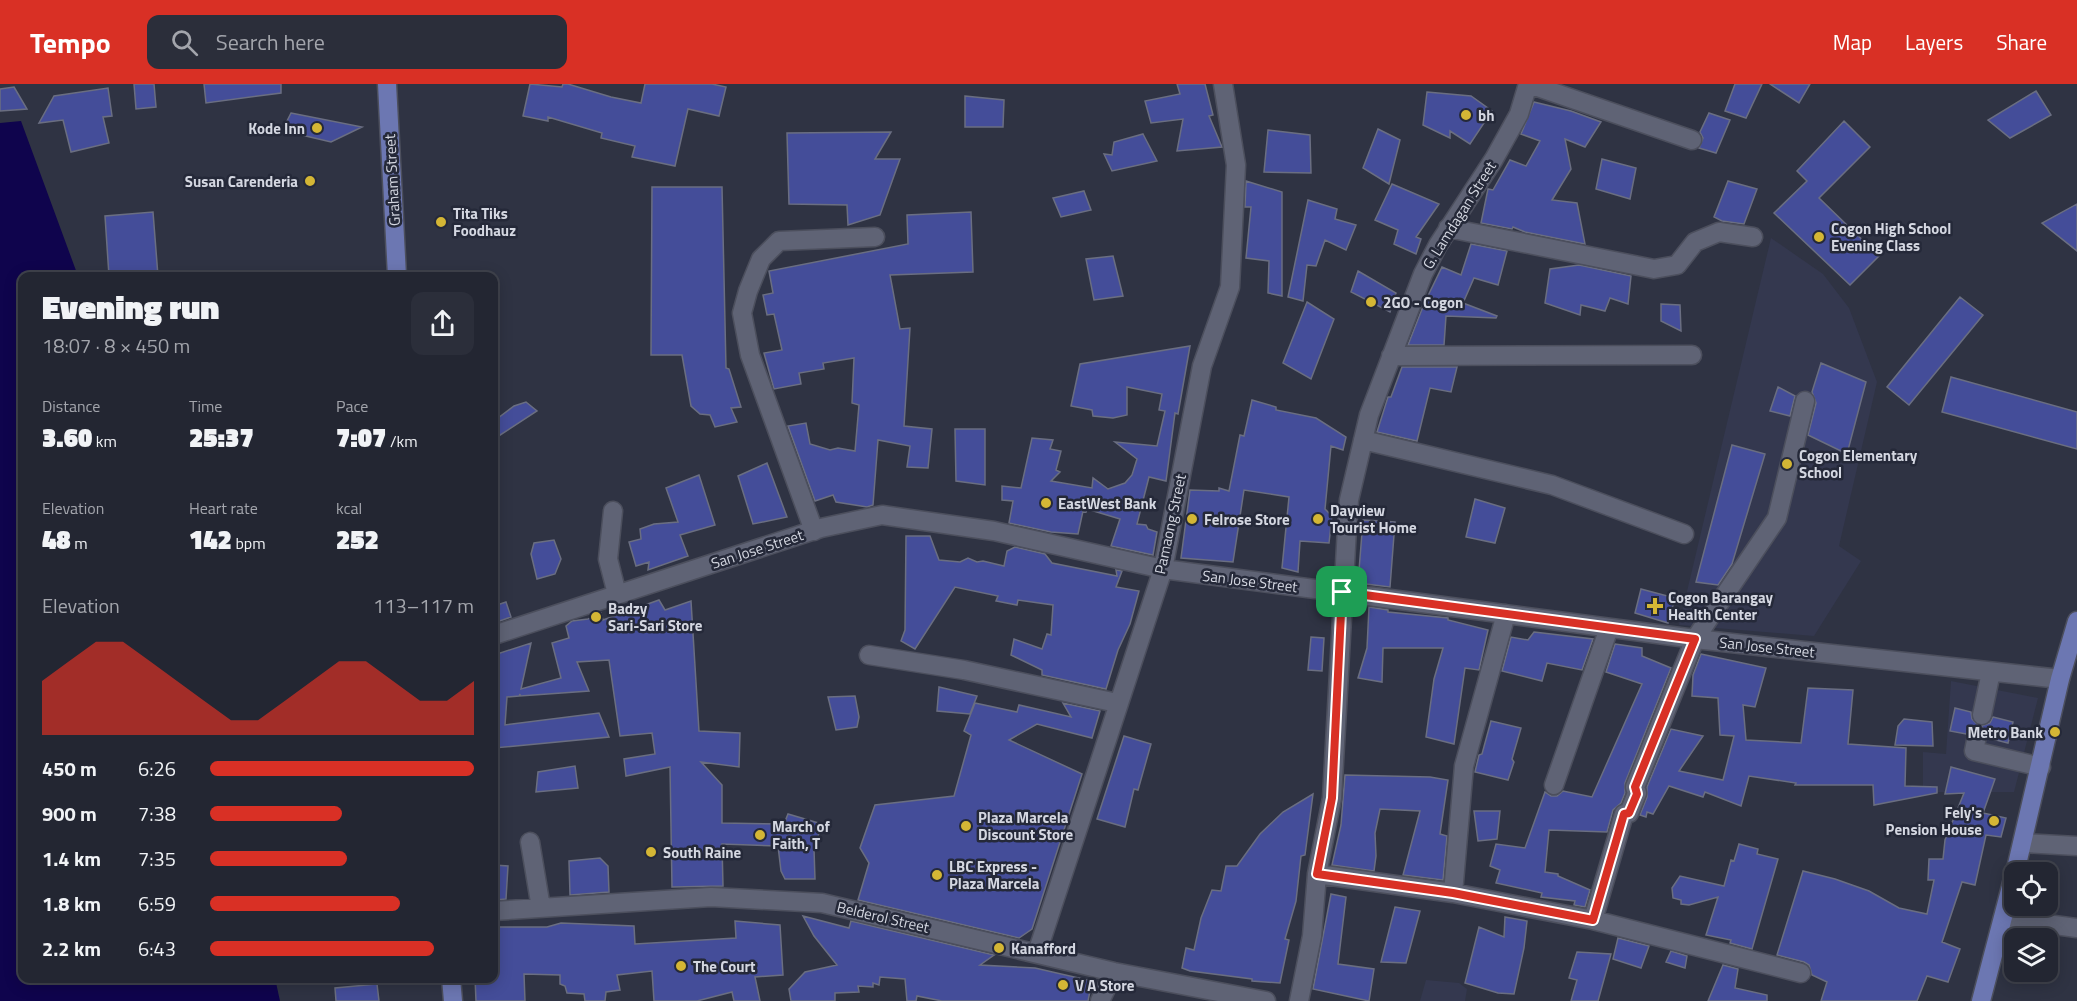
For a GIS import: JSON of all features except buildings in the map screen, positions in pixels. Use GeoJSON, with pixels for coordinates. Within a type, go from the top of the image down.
{"type":"FeatureCollection","features":[{"type":"Feature","properties":{"kind":"main road","name":"Graham Street"},"geometry":{"type":"LineString","coordinates":[[387,84],[397,272]]}},
{"type":"Feature","properties":{"kind":"main road"},"geometry":{"type":"LineString","coordinates":[[2018,862],[2060,679],[2077,621]]}},
{"type":"Feature","properties":{"kind":"main road"},"geometry":{"type":"LineString","coordinates":[[1981,1001],[2004,914]]}},
{"type":"Feature","properties":{"kind":"main road"},"geometry":{"type":"LineString","coordinates":[[451,983],[453,1001]]}},
{"type":"Feature","properties":{"kind":"street","name":"Pamaong Street"},"geometry":{"type":"LineString","coordinates":[[1037,953],[1117,703],[1163,569],[1202,366],[1230,287],[1236,165],[1223,84]]}},
{"type":"Feature","properties":{"kind":"street"},"geometry":{"type":"LineString","coordinates":[[1529,84],[1692,140]]}},
{"type":"Feature","properties":{"kind":"street","name":"G. Lamdagan Street"},"geometry":{"type":"LineString","coordinates":[[1299,1001],[1312,936],[1317,874],[1332,798],[1349,500],[1369,415],[1423,274],[1448,228],[1494,159],[1514,123],[1529,84]]}},
{"type":"Feature","properties":{"kind":"street"},"geometry":{"type":"LineString","coordinates":[[1448,228],[1654,269],[1677,265],[1695,242],[1719,232],[1753,237]]}},
{"type":"Feature","properties":{"kind":"street"},"geometry":{"type":"LineString","coordinates":[[814,531],[750,355],[742,313],[761,259],[779,241],[875,237]]}},
{"type":"Feature","properties":{"kind":"street"},"geometry":{"type":"LineString","coordinates":[[1391,356],[1692,355]]}},
{"type":"Feature","properties":{"kind":"street"},"geometry":{"type":"LineString","coordinates":[[1593,920],[1624,814],[1629,813],[1637,794],[1635,787],[1695,639],[1777,518],[1805,401]]}},
{"type":"Feature","properties":{"kind":"street"},"geometry":{"type":"LineString","coordinates":[[1363,440],[1552,485],[1684,534]]}},
{"type":"Feature","properties":{"kind":"street"},"geometry":{"type":"LineString","coordinates":[[613,512],[609,559],[617,594]]}},
{"type":"Feature","properties":{"kind":"street","name":"San Jose Street"},"geometry":{"type":"LineString","coordinates":[[498,634],[814,531],[882,515],[994,531],[1163,569],[1695,639],[2060,679]]}},
{"type":"Feature","properties":{"kind":"street"},"geometry":{"type":"LineString","coordinates":[[1453,893],[1464,766],[1506,614]]}},
{"type":"Feature","properties":{"kind":"street"},"geometry":{"type":"LineString","coordinates":[[1554,786],[1609,628]]}},
{"type":"Feature","properties":{"kind":"street"},"geometry":{"type":"LineString","coordinates":[[869,655],[964,670],[1117,703]]}},
{"type":"Feature","properties":{"kind":"street"},"geometry":{"type":"LineString","coordinates":[[1982,714],[1991,672]]}},
{"type":"Feature","properties":{"kind":"street"},"geometry":{"type":"LineString","coordinates":[[1977,736],[1974,751],[2041,767]]}},
{"type":"Feature","properties":{"kind":"street"},"geometry":{"type":"LineString","coordinates":[[530,842],[541,908]]}},
{"type":"Feature","properties":{"kind":"street"},"geometry":{"type":"LineString","coordinates":[[2022,843],[2077,846]]}},
{"type":"Feature","properties":{"kind":"street"},"geometry":{"type":"LineString","coordinates":[[1317,874],[1453,893],[1593,920],[1801,973]]}},
{"type":"Feature","properties":{"kind":"street","name":"Belderol Street"},"geometry":{"type":"LineString","coordinates":[[498,910],[711,897],[822,903],[1114,972],[1266,1001]]}},
{"type":"Feature","properties":{"kind":"street"},"geometry":{"type":"LineString","coordinates":[[2003,918],[2077,928]]}},
{"type":"Feature","properties":{"kind":"street"},"geometry":{"type":"LineString","coordinates":[[1100,1001],[1114,972]]}},
{"type":"Feature","properties":{"kind":"shaded area"},"geometry":{"type":"Polygon","coordinates":[[[21,121],[77,272],[18,272],[18,983],[276,983],[280,1001],[0,1001],[0,123],[21,121]]]}},
{"type":"Feature","properties":{"kind":"shaded area","name":"Cogon Elementary School"},"geometry":{"type":"Polygon","coordinates":[[[1771,238],[1823,274],[1849,308],[1877,382],[1839,546],[1861,561],[1814,636],[1679,625],[1771,238]]]}},
{"type":"Feature","properties":{"kind":"shaded area"},"geometry":{"type":"Polygon","coordinates":[[[1951,681],[2038,698],[2014,792],[1923,792],[1923,752],[1946,754],[1951,681]]]}},
{"type":"Feature","properties":{"kind":"shaded area"},"geometry":{"type":"Polygon","coordinates":[[[1426,980],[1459,983],[1467,989],[1465,1001],[1420,1001],[1426,980]]]}},
{"type":"Feature","properties":{"kind":"place","name":"bh"},"geometry":{"type":"Point","coordinates":[1466,115]}},
{"type":"Feature","properties":{"kind":"place","name":"Kode Inn"},"geometry":{"type":"Point","coordinates":[317,128]}},
{"type":"Feature","properties":{"kind":"place","name":"Susan Carenderia"},"geometry":{"type":"Point","coordinates":[310,181]}},
{"type":"Feature","properties":{"kind":"place","name":"Tita Tiks Foodhauz"},"geometry":{"type":"Point","coordinates":[441,222]}},
{"type":"Feature","properties":{"kind":"place","name":"Cogon High School Evening Class"},"geometry":{"type":"Point","coordinates":[1819,237]}},
{"type":"Feature","properties":{"kind":"place","name":"2GO - Cogon"},"geometry":{"type":"Point","coordinates":[1371,302]}},
{"type":"Feature","properties":{"kind":"place","name":"Cogon Elementary School"},"geometry":{"type":"Point","coordinates":[1787,464]}},
{"type":"Feature","properties":{"kind":"place","name":"EastWest Bank"},"geometry":{"type":"Point","coordinates":[1046,503]}},
{"type":"Feature","properties":{"kind":"place","name":"Felrose Store"},"geometry":{"type":"Point","coordinates":[1192,519]}},
{"type":"Feature","properties":{"kind":"place","name":"Dayview Tourist Home"},"geometry":{"type":"Point","coordinates":[1318,519]}},
{"type":"Feature","properties":{"kind":"place","name":"Cogon Barangay Health Center"},"geometry":{"type":"Point","coordinates":[1655,606]}},
{"type":"Feature","properties":{"kind":"place","name":"Badzy Sari-Sari Store"},"geometry":{"type":"Point","coordinates":[596,617]}},
{"type":"Feature","properties":{"kind":"place","name":"Metro Bank"},"geometry":{"type":"Point","coordinates":[2055,732]}},
{"type":"Feature","properties":{"kind":"place","name":"Fely's Pension House"},"geometry":{"type":"Point","coordinates":[1994,821]}},
{"type":"Feature","properties":{"kind":"place","name":"Plaza Marcela Discount Store"},"geometry":{"type":"Point","coordinates":[966,826]}},
{"type":"Feature","properties":{"kind":"place","name":"March of Faith, T"},"geometry":{"type":"Point","coordinates":[760,835]}},
{"type":"Feature","properties":{"kind":"place","name":"South Raine"},"geometry":{"type":"Point","coordinates":[651,852]}},
{"type":"Feature","properties":{"kind":"place","name":"LBC Express - Plaza Marcela"},"geometry":{"type":"Point","coordinates":[937,875]}},
{"type":"Feature","properties":{"kind":"place","name":"Kanafford"},"geometry":{"type":"Point","coordinates":[999,948]}},
{"type":"Feature","properties":{"kind":"place","name":"The Court"},"geometry":{"type":"Point","coordinates":[681,966]}},
{"type":"Feature","properties":{"kind":"place","name":"V A Store"},"geometry":{"type":"Point","coordinates":[1063,985]}},
{"type":"Feature","properties":{"kind":"route"},"geometry":{"type":"LineString","coordinates":[[1342,592],[1695,639],[1671,703],[1635,787],[1637,794],[1629,813],[1624,814],[1593,920],[1453,893],[1317,874],[1332,798],[1342,592]]}}]}
